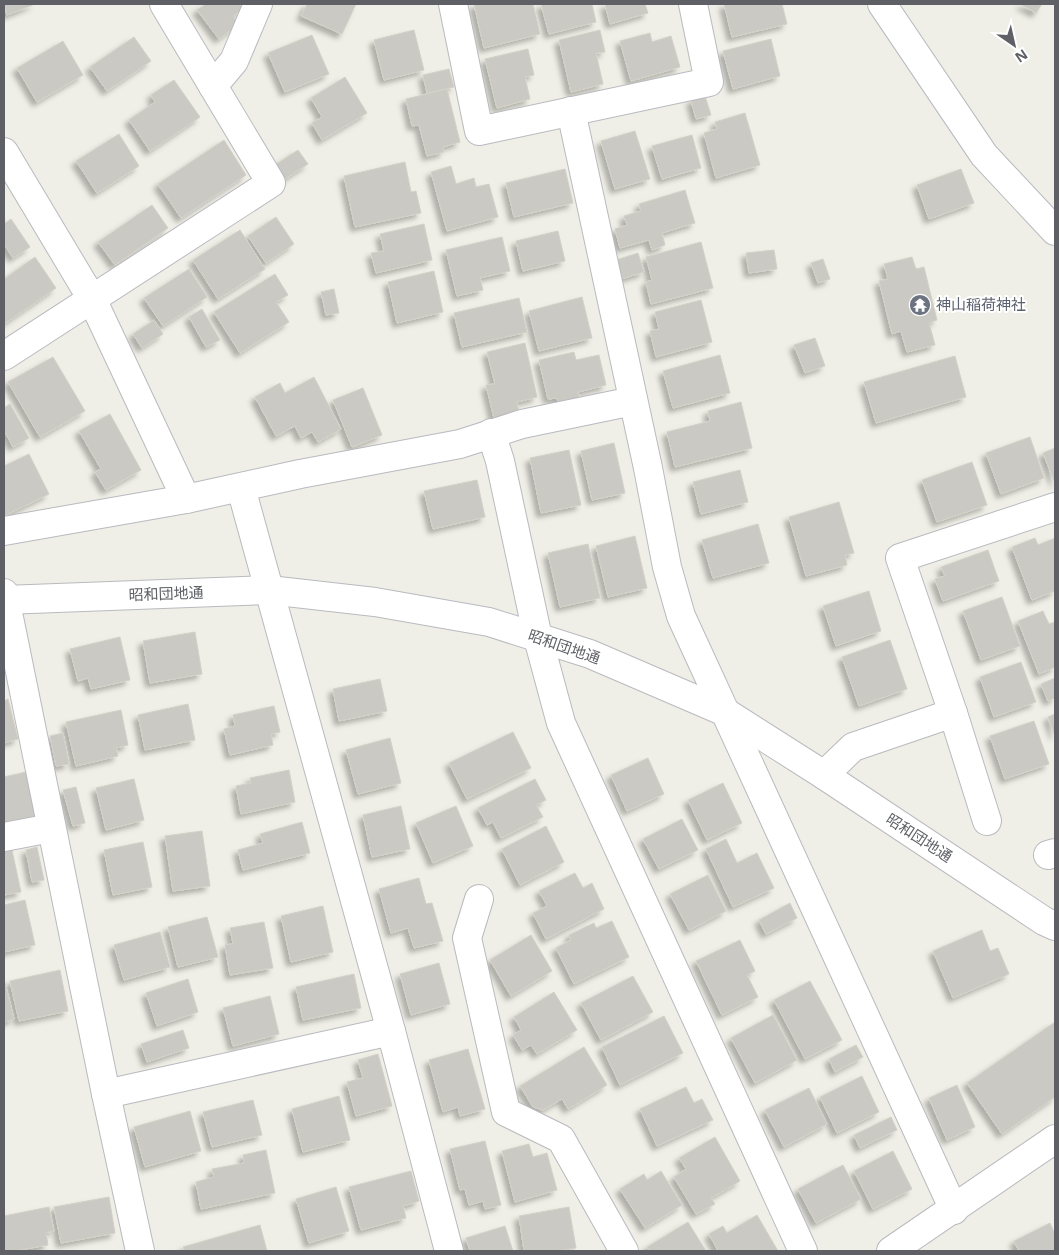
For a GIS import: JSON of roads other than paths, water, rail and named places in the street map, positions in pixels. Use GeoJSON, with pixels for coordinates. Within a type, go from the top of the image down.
{"type":"FeatureCollection","features":[{"type":"Feature","properties":{"kind":"street"},"geometry":{"type":"LineString","coordinates":[[4,356],[271,183],[164,4]]}},
{"type":"Feature","properties":{"kind":"street"},"geometry":{"type":"LineString","coordinates":[[213,86],[234,61],[258,4]]}},
{"type":"Feature","properties":{"kind":"street"},"geometry":{"type":"LineString","coordinates":[[453,4],[479,131],[709,82],[693,4]]}},
{"type":"Feature","properties":{"kind":"street"},"geometry":{"type":"LineString","coordinates":[[882,4],[984,155],[1055,231]]}},
{"type":"Feature","properties":{"kind":"street"},"geometry":{"type":"LineString","coordinates":[[571,111],[670,576],[681,616],[954,1210]]}},
{"type":"Feature","properties":{"kind":"street"},"geometry":{"type":"LineString","coordinates":[[4,152],[92,299],[186,499]]}},
{"type":"Feature","properties":{"kind":"street"},"geometry":{"type":"LineString","coordinates":[[4,531],[186,499],[300,474],[460,444],[522,424],[633,401]]}},
{"type":"Feature","properties":{"kind":"street"},"geometry":{"type":"LineString","coordinates":[[491,433],[500,461],[538,638],[561,723],[803,1251]]}},
{"type":"Feature","properties":{"kind":"street"},"geometry":{"type":"LineString","coordinates":[[241,488],[391,1032],[449,1251]]}},
{"type":"Feature","properties":{"kind":"street"},"geometry":{"type":"LineString","coordinates":[[987,821],[954,713],[900,558],[1055,508]]}},
{"type":"Feature","properties":{"kind":"street","name":"昭和団地通"},"geometry":{"type":"LineString","coordinates":[[4,598],[269,590],[375,602],[489,622],[590,654],[725,712],[824,775],[1044,921],[1055,926]]}},
{"type":"Feature","properties":{"kind":"street"},"geometry":{"type":"LineString","coordinates":[[4,598],[140,1251]]}},
{"type":"Feature","properties":{"kind":"street"},"geometry":{"type":"LineString","coordinates":[[824,775],[853,747],[954,713]]}},
{"type":"Feature","properties":{"kind":"street"},"geometry":{"type":"LineString","coordinates":[[4,837],[51,828]]}},
{"type":"Feature","properties":{"kind":"street"},"geometry":{"type":"LineString","coordinates":[[479,900],[467,938],[506,1112],[561,1139],[624,1251]]}},
{"type":"Feature","properties":{"kind":"street"},"geometry":{"type":"LineString","coordinates":[[106,1094],[391,1032]]}},
{"type":"Feature","properties":{"kind":"street"},"geometry":{"type":"LineString","coordinates":[[891,1251],[954,1210],[1055,1139]]}},
{"type":"Feature","properties":{"kind":"place","name":"神山稲荷神社"},"geometry":{"type":"Point","coordinates":[920,305]}}]}
